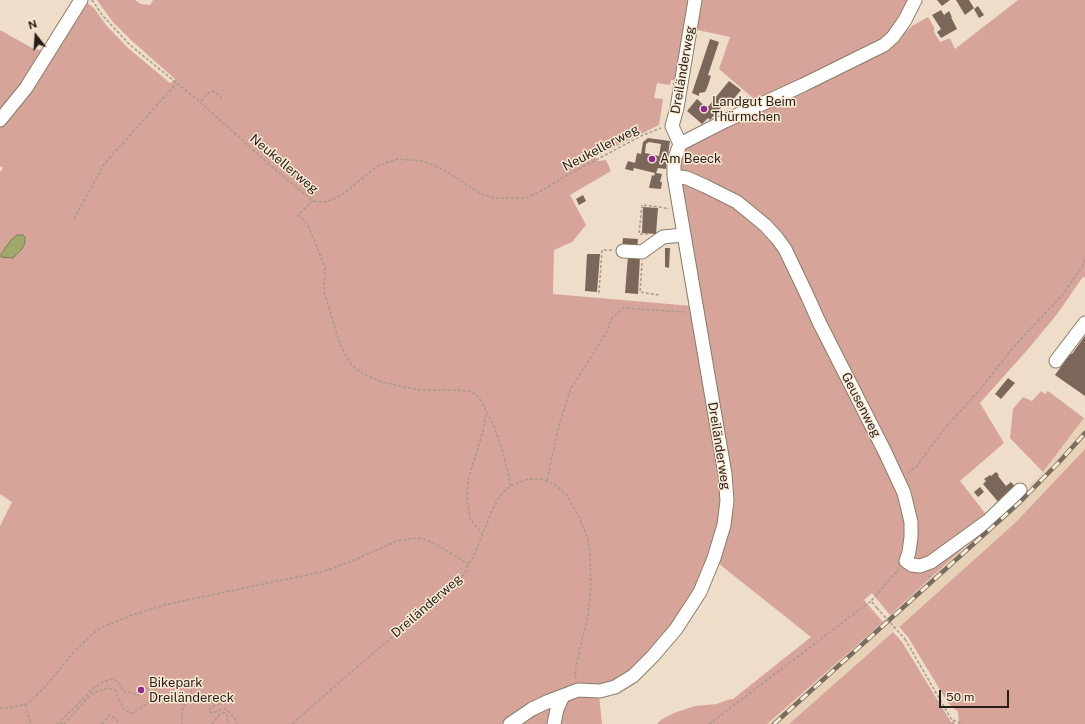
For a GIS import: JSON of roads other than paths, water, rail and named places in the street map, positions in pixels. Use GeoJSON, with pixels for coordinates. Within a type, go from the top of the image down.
{"type":"FeatureCollection","features":[{"type":"Feature","properties":{"kind":"street"},"geometry":{"type":"LineString","coordinates":[[0,120],[26,88],[81,0]]}},
{"type":"Feature","properties":{"kind":"street","name":"Dreiländerweg"},"geometry":{"type":"LineString","coordinates":[[563,696],[578,690],[600,691],[615,687],[633,676],[653,656],[676,629],[700,592],[714,558],[724,525],[727,501],[725,474],[674,176],[674,161],[680,144],[672,126],[677,108],[695,0]]}},
{"type":"Feature","properties":{"kind":"street"},"geometry":{"type":"LineString","coordinates":[[680,144],[725,120],[803,85],[884,45],[893,37],[905,20],[915,0]]}},
{"type":"Feature","properties":{"kind":"street","name":"Geusenweg"},"geometry":{"type":"LineString","coordinates":[[674,176],[686,178],[736,202],[765,225],[777,238],[785,250],[820,324],[904,492],[911,522],[911,537],[906,561],[912,565],[920,566],[931,562],[989,520],[1020,490]]}},
{"type":"Feature","properties":{"kind":"street"},"geometry":{"type":"LineString","coordinates":[[623,251],[642,252],[663,237],[683,235]]}},
{"type":"Feature","properties":{"kind":"street"},"geometry":{"type":"LineString","coordinates":[[1056,361],[1085,323]]}},
{"type":"Feature","properties":{"kind":"street"},"geometry":{"type":"LineString","coordinates":[[510,724],[549,701],[563,696]]}},
{"type":"Feature","properties":{"kind":"street"},"geometry":{"type":"LineString","coordinates":[[554,724],[557,709],[563,696]]}},
{"type":"Feature","properties":{"kind":"railway"},"geometry":{"type":"LineString","coordinates":[[774,724],[1020,502],[1085,433]]}},
{"type":"Feature","properties":{"kind":"place","name":"Landgut Beim Thürmchen"},"geometry":{"type":"Point","coordinates":[704,109]}},
{"type":"Feature","properties":{"kind":"place","name":"Am Beeck"},"geometry":{"type":"Point","coordinates":[652,159]}},
{"type":"Feature","properties":{"kind":"place","name":"Bikepark Dreiländereck"},"geometry":{"type":"Point","coordinates":[141,690]}}]}
